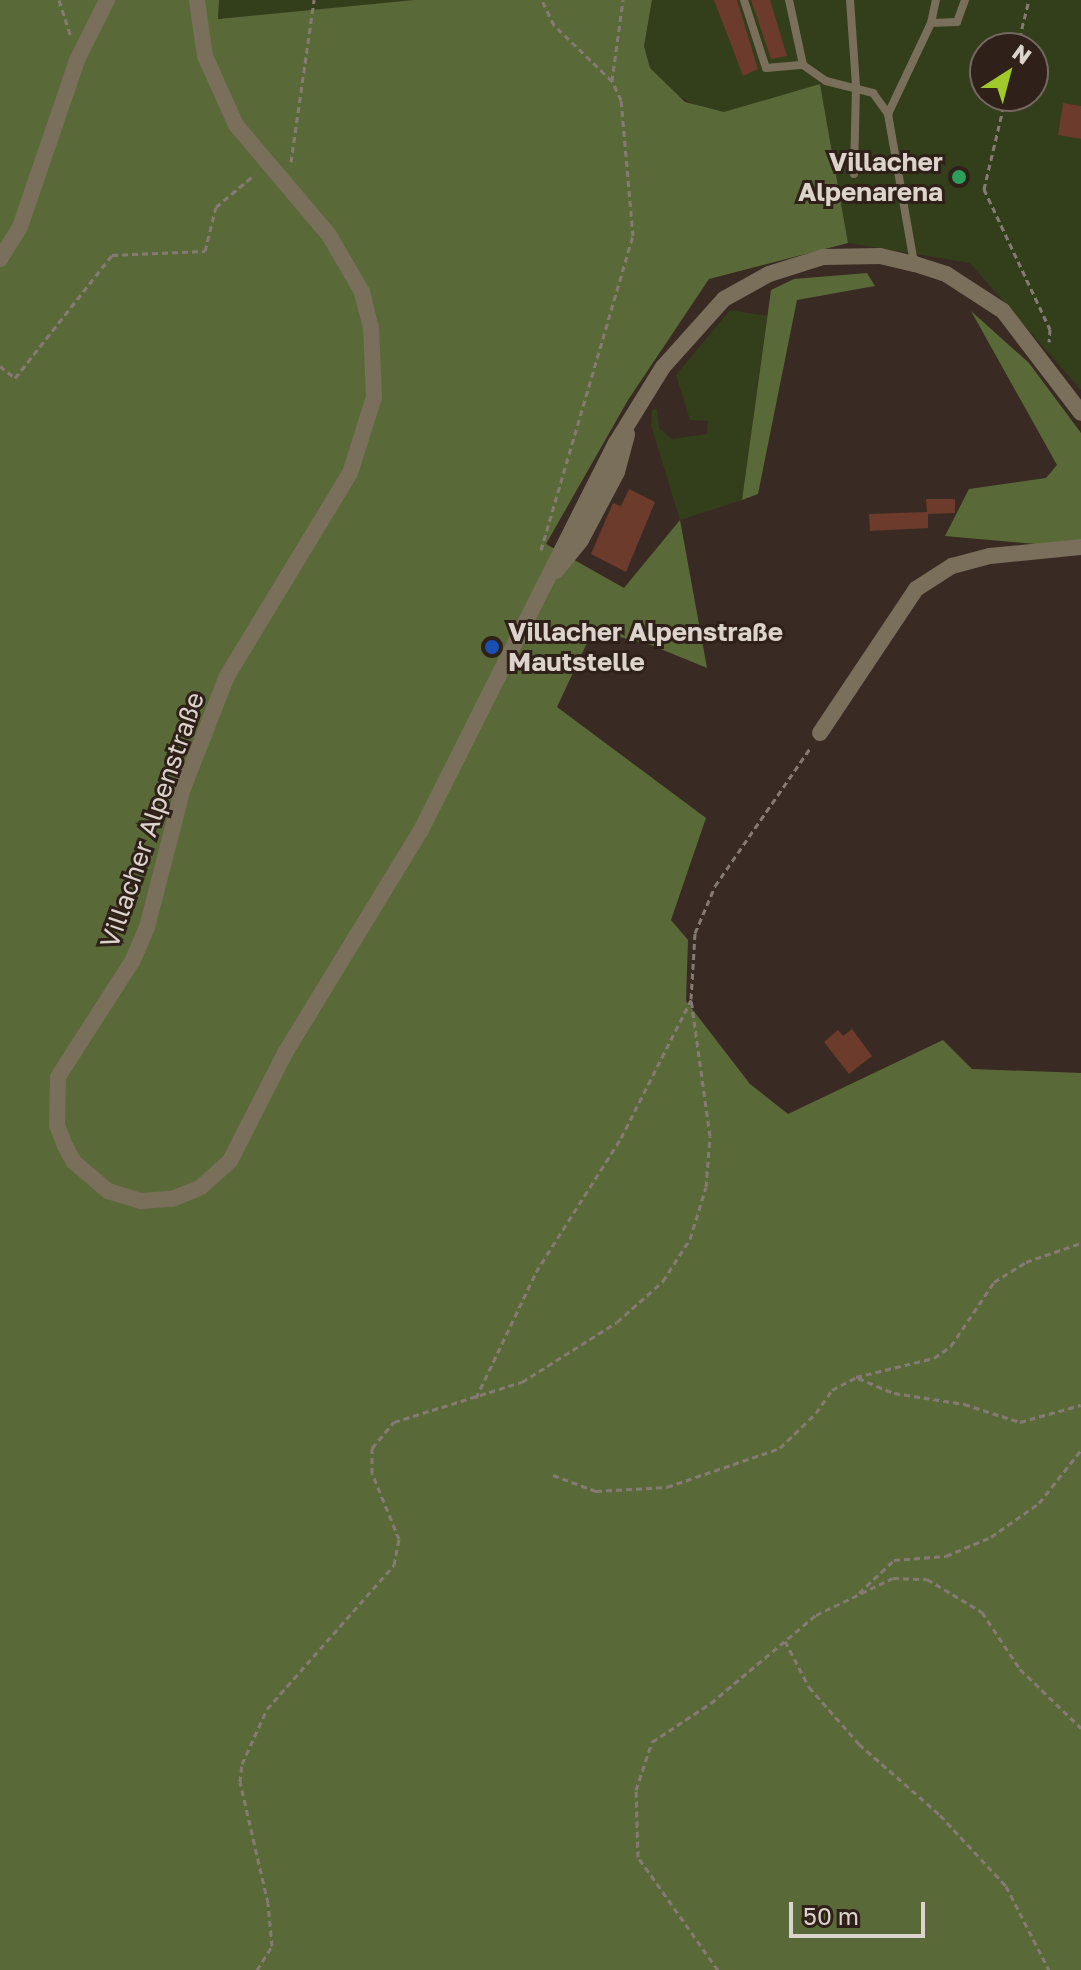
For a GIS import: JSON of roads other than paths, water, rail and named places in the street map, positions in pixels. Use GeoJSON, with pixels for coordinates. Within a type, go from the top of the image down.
{"type":"FeatureCollection","features":[{"type":"Feature","properties":{"kind":"street"},"geometry":{"type":"LineString","coordinates":[[0,259],[36,186],[78,58],[107,0]]}},
{"type":"Feature","properties":{"kind":"street","name":"Villacher Alpenstraße"},"geometry":{"type":"LineString","coordinates":[[197,0],[205,56],[218,93],[266,164],[329,235],[362,292],[371,327],[374,397],[350,473],[227,676],[183,788],[147,927],[133,960],[58,1077],[57,1125],[74,1162],[108,1191],[140,1201],[172,1199],[201,1187],[230,1161],[285,1053],[420,832],[551,577],[560,549],[628,428],[684,339],[744,286],[823,257],[880,256],[946,274],[1003,311],[1081,413]]}},
{"type":"Feature","properties":{"kind":"street"},"geometry":{"type":"LineString","coordinates":[[820,733],[916,589],[952,566],[990,556],[1081,547]]}},
{"type":"Feature","properties":{"kind":"lane"},"geometry":{"type":"LineString","coordinates":[[744,0],[766,68],[803,65],[826,81],[856,86],[873,93],[888,114],[915,264]]}},
{"type":"Feature","properties":{"kind":"lane"},"geometry":{"type":"LineString","coordinates":[[789,0],[803,65]]}},
{"type":"Feature","properties":{"kind":"lane"},"geometry":{"type":"LineString","coordinates":[[850,0],[856,86],[854,174]]}},
{"type":"Feature","properties":{"kind":"lane"},"geometry":{"type":"LineString","coordinates":[[888,114],[931,23],[936,0]]}},
{"type":"Feature","properties":{"kind":"lane"},"geometry":{"type":"LineString","coordinates":[[931,23],[957,22],[965,0]]}},
{"type":"Feature","properties":{"kind":"place","name":"Villacher Alpenarena"},"geometry":{"type":"Point","coordinates":[959,177]}},
{"type":"Feature","properties":{"kind":"place","name":"Villacher Alpenstraße Mautstelle"},"geometry":{"type":"Point","coordinates":[492,647]}}]}
